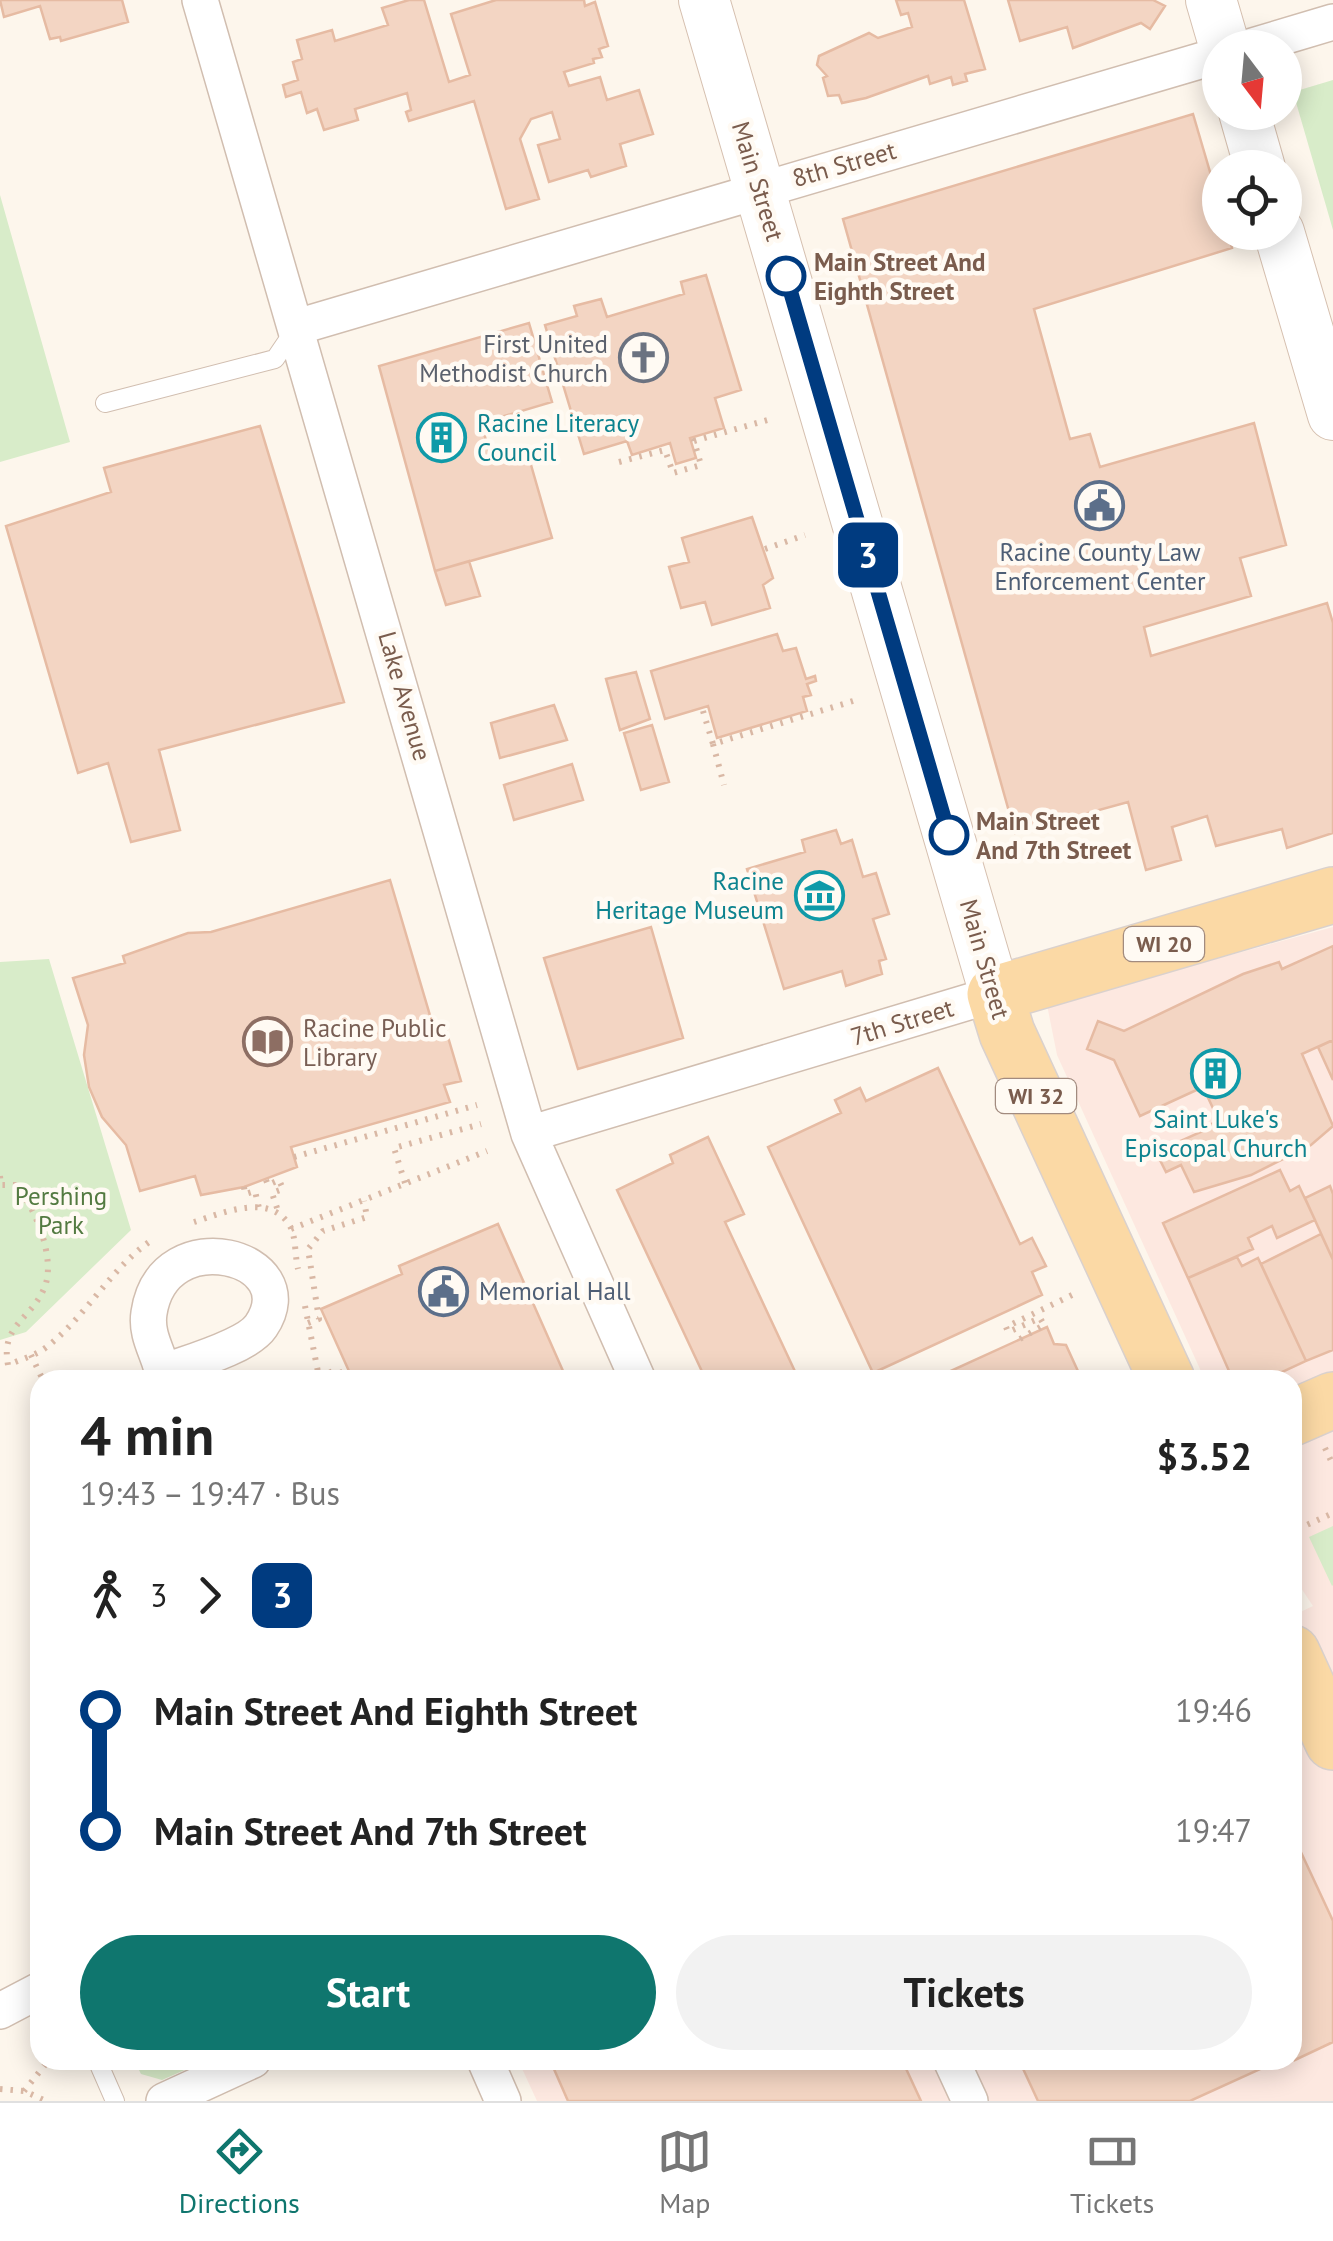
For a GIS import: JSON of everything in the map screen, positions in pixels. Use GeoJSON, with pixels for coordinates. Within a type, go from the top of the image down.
{"type":"FeatureCollection","features":[{"type":"Feature","properties":{"kind":"main road","name":"Main Street"},"geometry":{"type":"LineString","coordinates":[[704,0],[1008,1036],[1162,1370]]}},
{"type":"Feature","properties":{"kind":"main road"},"geometry":{"type":"LineString","coordinates":[[1211,0],[1220,30]]}},
{"type":"Feature","properties":{"kind":"main road"},"geometry":{"type":"LineString","coordinates":[[1285,250],[1333,415]]}},
{"type":"Feature","properties":{"kind":"main road","name":"7th Street"},"geometry":{"type":"LineString","coordinates":[[995,994],[1333,895]]}},
{"type":"Feature","properties":{"kind":"main road"},"geometry":{"type":"LineString","coordinates":[[1302,1675],[1333,1742]]}},
{"type":"Feature","properties":{"kind":"street","name":"Lake Avenue"},"geometry":{"type":"LineString","coordinates":[[200,0],[529,1134],[634,1370]]}},
{"type":"Feature","properties":{"kind":"street"},"geometry":{"type":"LineString","coordinates":[[1302,31],[1333,22]]}},
{"type":"Feature","properties":{"kind":"street","name":"8th Street"},"geometry":{"type":"LineString","coordinates":[[296,327],[1202,61]]}},
{"type":"Feature","properties":{"kind":"street","name":"7th Street"},"geometry":{"type":"LineString","coordinates":[[529,1134],[995,994]]}},
{"type":"Feature","properties":{"kind":"street"},"geometry":{"type":"LineString","coordinates":[[0,2010],[30,1995]]}},
{"type":"Feature","properties":{"kind":"street"},"geometry":{"type":"LineString","coordinates":[[164,2101],[232,2070]]}},
{"type":"Feature","properties":{"kind":"street"},"geometry":{"type":"LineString","coordinates":[[489,2070],[503,2101]]}},
{"type":"Feature","properties":{"kind":"street"},"geometry":{"type":"LineString","coordinates":[[956,2070],[970,2101]]}},
{"type":"Feature","properties":{"kind":"lane"},"geometry":{"type":"LineString","coordinates":[[105,403],[274,359],[296,327]]}},
{"type":"Feature","properties":{"kind":"lane"},"geometry":{"type":"LineString","coordinates":[[101,2070],[115,2101]]}},
{"type":"Feature","properties":{"kind":"path"},"geometry":{"type":"LineString","coordinates":[[619,462],[665,450],[673,474],[702,465],[694,441],[771,419]]}},
{"type":"Feature","properties":{"kind":"path"},"geometry":{"type":"LineString","coordinates":[[765,548],[805,535]]}},
{"type":"Feature","properties":{"kind":"path"},"geometry":{"type":"LineString","coordinates":[[714,744],[853,701]]}},
{"type":"Feature","properties":{"kind":"path"},"geometry":{"type":"LineString","coordinates":[[703,711],[724,785]]}},
{"type":"Feature","properties":{"kind":"path"},"geometry":{"type":"LineString","coordinates":[[294,1157],[477,1105]]}},
{"type":"Feature","properties":{"kind":"path"},"geometry":{"type":"LineString","coordinates":[[405,1183],[394,1148],[480,1124]]}},
{"type":"Feature","properties":{"kind":"path"},"geometry":{"type":"LineString","coordinates":[[291,1228],[488,1151]]}},
{"type":"Feature","properties":{"kind":"path"},"geometry":{"type":"LineString","coordinates":[[266,1180],[268,1185],[279,1180],[283,1189],[272,1194],[279,1215],[291,1228],[298,1272]]}},
{"type":"Feature","properties":{"kind":"path"},"geometry":{"type":"LineString","coordinates":[[0,1182],[15,1185],[30,1200],[48,1266],[46,1285],[9,1330],[4,1349],[8,1365],[43,1350],[86,1307],[129,1255],[165,1231]]}},
{"type":"Feature","properties":{"kind":"path"},"geometry":{"type":"LineString","coordinates":[[244,1187],[246,1194],[255,1191],[259,1208]]}},
{"type":"Feature","properties":{"kind":"path"},"geometry":{"type":"LineString","coordinates":[[308,1323],[319,1319],[308,1249],[323,1231],[367,1217],[364,1200]]}},
{"type":"Feature","properties":{"kind":"path"},"geometry":{"type":"LineString","coordinates":[[182,1226],[241,1206],[279,1215]]}},
{"type":"Feature","properties":{"kind":"path"},"geometry":{"type":"LineString","coordinates":[[302,1288],[318,1370]]}},
{"type":"Feature","properties":{"kind":"path"},"geometry":{"type":"LineString","coordinates":[[1020,1339],[1044,1325],[1040,1318],[1008,1332],[1006,1327],[1072,1295]]}},
{"type":"Feature","properties":{"kind":"path"},"geometry":{"type":"LineString","coordinates":[[31,1355],[38,1370]]}},
{"type":"Feature","properties":{"kind":"path"},"geometry":{"type":"LineString","coordinates":[[1317,1422],[1333,1465]]}},
{"type":"Feature","properties":{"kind":"path"},"geometry":{"type":"LineString","coordinates":[[1302,1528],[1333,1513]]}},
{"type":"Feature","properties":{"kind":"path"},"geometry":{"type":"LineString","coordinates":[[24,2091],[41,2070]]}},
{"type":"Feature","properties":{"kind":"path"},"geometry":{"type":"LineString","coordinates":[[0,2089],[24,2091],[46,2101]]}},
{"type":"Feature","properties":{"kind":"shaded area"},"geometry":{"type":"Polygon","coordinates":[[[1333,927],[1333,2101],[537,2101],[523,2070],[1302,2070],[1302,1611],[1313,1606],[1302,1590],[1302,1370],[1200,1370],[1057,1055],[1047,1005],[1333,927]]]}},
{"type":"Feature","properties":{"kind":"green space"},"geometry":{"type":"Polygon","coordinates":[[[1333,80],[1333,230],[1302,123],[1302,89],[1333,80]]]}},
{"type":"Feature","properties":{"kind":"green space"},"geometry":{"type":"Polygon","coordinates":[[[0,195],[70,442],[0,462],[0,195]]]}},
{"type":"Feature","properties":{"kind":"green space","name":"Pershing Park"},"geometry":{"type":"Polygon","coordinates":[[[49,959],[131,1230],[26,1332],[0,1340],[0,962],[49,959]]]}},
{"type":"Feature","properties":{"kind":"green space"},"geometry":{"type":"Polygon","coordinates":[[[1333,1526],[1333,1585],[1332,1586],[1309,1537],[1333,1526]]]}},
{"type":"Feature","properties":{"kind":"green space"},"geometry":{"type":"Polygon","coordinates":[[[139,2070],[184,2070],[162,2080],[139,2070]]]}},
{"type":"Feature","properties":{"kind":"building"},"geometry":{"type":"Polygon","coordinates":[[[0,0],[122,0],[128,22],[61,41],[60,37],[50,39],[40,6],[4,17],[0,0]]]}},
{"type":"Feature","properties":{"kind":"building"},"geometry":{"type":"Polygon","coordinates":[[[424,0],[449,82],[470,75],[451,14],[496,0],[584,0],[585,6],[595,2],[608,46],[599,49],[602,57],[593,59],[594,63],[564,72],[569,86],[600,77],[607,100],[639,90],[653,134],[620,144],[626,166],[591,177],[588,170],[549,182],[538,145],[560,139],[552,112],[531,119],[520,139],[539,199],[506,209],[474,101],[409,121],[407,93],[355,109],[358,120],[324,130],[317,109],[307,113],[301,92],[286,97],[283,85],[298,80],[293,62],[302,59],[297,40],[332,30],[335,41],[388,25],[382,8],[424,0]]]}},
{"type":"Feature","properties":{"kind":"building"},"geometry":{"type":"Polygon","coordinates":[[[896,0],[964,0],[985,69],[965,74],[967,81],[953,85],[951,77],[930,84],[928,76],[842,103],[839,95],[828,96],[823,78],[827,76],[817,65],[819,56],[869,33],[878,38],[912,27],[908,13],[901,15],[896,0]]]}},
{"type":"Feature","properties":{"kind":"building"},"geometry":{"type":"Polygon","coordinates":[[[1008,0],[1153,0],[1165,6],[1150,29],[1141,23],[1073,48],[1067,27],[1020,41],[1008,0]]]}},
{"type":"Feature","properties":{"kind":"building","name":"Racine County Law Enforcement Center"},"geometry":{"type":"Polygon","coordinates":[[[1193,114],[1204,150],[1202,250],[1226,250],[1034,309],[1070,439],[1090,434],[1100,467],[1254,423],[1286,545],[1240,558],[1251,596],[1144,627],[1151,656],[1327,603],[1333,623],[1333,833],[1287,848],[1282,829],[1216,846],[1207,816],[1172,827],[1181,860],[1146,870],[1128,802],[1015,833],[843,219],[1193,114]]]}},
{"type":"Feature","properties":{"kind":"building","name":"First United Methodist Church"},"geometry":{"type":"Polygon","coordinates":[[[706,275],[741,390],[715,398],[724,428],[690,438],[696,458],[676,464],[670,443],[632,455],[627,441],[584,454],[545,325],[577,316],[574,306],[601,299],[607,317],[684,294],[681,282],[706,275]]]}},
{"type":"Feature","properties":{"kind":"building","name":"Racine Literacy Council"},"geometry":{"type":"Polygon","coordinates":[[[529,323],[552,402],[481,423],[492,461],[527,451],[552,538],[435,571],[379,366],[529,323]]]}},
{"type":"Feature","properties":{"kind":"building"},"geometry":{"type":"Polygon","coordinates":[[[260,426],[344,702],[159,750],[180,830],[131,842],[108,763],[78,773],[6,526],[111,492],[104,468],[260,426]]]}},
{"type":"Feature","properties":{"kind":"building"},"geometry":{"type":"Polygon","coordinates":[[[752,517],[773,578],[763,585],[770,608],[712,625],[705,602],[681,608],[669,567],[689,562],[682,538],[752,517]]]}},
{"type":"Feature","properties":{"kind":"building"},"geometry":{"type":"Polygon","coordinates":[[[469,561],[480,596],[446,605],[435,571],[469,561]]]}},
{"type":"Feature","properties":{"kind":"building"},"geometry":{"type":"Polygon","coordinates":[[[777,634],[783,651],[796,648],[806,679],[815,676],[816,681],[807,684],[811,695],[803,697],[807,711],[717,738],[708,706],[665,719],[651,671],[777,634]]]}},
{"type":"Feature","properties":{"kind":"building"},"geometry":{"type":"Polygon","coordinates":[[[636,672],[650,719],[620,730],[606,679],[636,672]]]}},
{"type":"Feature","properties":{"kind":"building"},"geometry":{"type":"Polygon","coordinates":[[[554,705],[567,740],[500,758],[491,723],[554,705]]]}},
{"type":"Feature","properties":{"kind":"building"},"geometry":{"type":"Polygon","coordinates":[[[652,725],[669,782],[641,790],[624,733],[652,725]]]}},
{"type":"Feature","properties":{"kind":"building"},"geometry":{"type":"Polygon","coordinates":[[[572,764],[583,800],[514,820],[504,785],[572,764]]]}},
{"type":"Feature","properties":{"kind":"building","name":"Racine Heritage Museum"},"geometry":{"type":"Polygon","coordinates":[[[836,830],[841,844],[852,840],[863,877],[876,873],[889,914],[873,919],[886,959],[879,961],[882,974],[846,986],[842,971],[784,989],[747,869],[805,852],[802,840],[836,830]]]}},
{"type":"Feature","properties":{"kind":"building","name":"Racine Public Library"},"geometry":{"type":"Polygon","coordinates":[[[390,880],[434,1029],[445,1027],[461,1081],[444,1085],[450,1102],[291,1147],[297,1167],[244,1187],[201,1195],[195,1176],[140,1191],[126,1145],[102,1117],[89,1087],[84,1055],[88,1025],[73,978],[125,963],[123,956],[188,933],[211,932],[390,880]]]}},
{"type":"Feature","properties":{"kind":"building"},"geometry":{"type":"Polygon","coordinates":[[[651,927],[683,1038],[578,1069],[544,958],[651,927]]]}},
{"type":"Feature","properties":{"kind":"building","name":"Saint Luke's Episcopal Church"},"geometry":{"type":"Polygon","coordinates":[[[1333,946],[1333,1040],[1302,1054],[1333,1126],[1311,1145],[1251,1175],[1194,1192],[1181,1165],[1166,1172],[1156,1152],[1203,1131],[1218,1119],[1203,1087],[1140,1116],[1114,1060],[1087,1049],[1098,1021],[1124,1031],[1243,974],[1279,962],[1282,969],[1333,946]]]}},
{"type":"Feature","properties":{"kind":"building"},"geometry":{"type":"Polygon","coordinates":[[[1333,1040],[1333,1080],[1318,1047],[1333,1040]]]}},
{"type":"Feature","properties":{"kind":"building"},"geometry":{"type":"Polygon","coordinates":[[[938,1068],[1020,1244],[1032,1238],[1046,1266],[1032,1272],[1042,1295],[880,1370],[872,1370],[768,1147],[841,1113],[835,1100],[860,1088],[866,1101],[938,1068]]]}},
{"type":"Feature","properties":{"kind":"building"},"geometry":{"type":"Polygon","coordinates":[[[708,1137],[744,1214],[725,1222],[794,1370],[701,1370],[617,1190],[673,1163],[670,1155],[708,1137]]]}},
{"type":"Feature","properties":{"kind":"building"},"geometry":{"type":"Polygon","coordinates":[[[1280,1170],[1290,1191],[1299,1186],[1315,1220],[1277,1238],[1272,1226],[1248,1238],[1253,1249],[1188,1278],[1163,1223],[1280,1170]]]}},
{"type":"Feature","properties":{"kind":"building"},"geometry":{"type":"Polygon","coordinates":[[[1330,1186],[1333,1194],[1333,1260],[1305,1198],[1330,1186]]]}},
{"type":"Feature","properties":{"kind":"building","name":"Memorial Hall"},"geometry":{"type":"Polygon","coordinates":[[[498,1224],[563,1370],[348,1370],[321,1309],[402,1274],[399,1266],[498,1224]]]}},
{"type":"Feature","properties":{"kind":"building"},"geometry":{"type":"Polygon","coordinates":[[[1321,1234],[1333,1260],[1333,1350],[1306,1361],[1261,1264],[1321,1234]]]}},
{"type":"Feature","properties":{"kind":"building"},"geometry":{"type":"Polygon","coordinates":[[[1237,1257],[1242,1266],[1258,1258],[1306,1361],[1287,1370],[1229,1370],[1188,1278],[1237,1257]]]}},
{"type":"Feature","properties":{"kind":"building"},"geometry":{"type":"Polygon","coordinates":[[[1047,1327],[1054,1344],[1066,1345],[1077,1370],[953,1370],[1047,1327]]]}},
{"type":"Feature","properties":{"kind":"building"},"geometry":{"type":"Polygon","coordinates":[[[1302,1854],[1333,1921],[1333,2042],[1302,2057],[1302,1854]]]}},
{"type":"Feature","properties":{"kind":"building"},"geometry":{"type":"Polygon","coordinates":[[[554,2070],[907,2070],[921,2101],[568,2101],[554,2070]]]}},
{"type":"Feature","properties":{"kind":"building"},"geometry":{"type":"Polygon","coordinates":[[[1024,2070],[1258,2070],[1190,2101],[1038,2101],[1024,2070]]]}},
{"type":"Feature","properties":{"kind":"bus line","name":"3"},"geometry":{"type":"LineString","coordinates":[[786,276],[949,835]]}},
{"type":"Feature","properties":{"kind":"place","name":"Main Street And Eighth Street"},"geometry":{"type":"Point","coordinates":[786,276]}},
{"type":"Feature","properties":{"kind":"place","name":"First United Methodist Church"},"geometry":{"type":"Point","coordinates":[643,358]}},
{"type":"Feature","properties":{"kind":"place","name":"Racine Literacy Council"},"geometry":{"type":"Point","coordinates":[442,437]}},
{"type":"Feature","properties":{"kind":"place","name":"Racine County Law Enforcement Center"},"geometry":{"type":"Point","coordinates":[1100,506]}},
{"type":"Feature","properties":{"kind":"place","name":"Main Street And 7th Street"},"geometry":{"type":"Point","coordinates":[949,835]}},
{"type":"Feature","properties":{"kind":"place","name":"Racine Heritage Museum"},"geometry":{"type":"Point","coordinates":[819,895]}},
{"type":"Feature","properties":{"kind":"place","name":"Racine Public Library"},"geometry":{"type":"Point","coordinates":[268,1042]}},
{"type":"Feature","properties":{"kind":"place","name":"Saint Luke's Episcopal Church"},"geometry":{"type":"Point","coordinates":[1216,1073]}},
{"type":"Feature","properties":{"kind":"place","name":"Memorial Hall"},"geometry":{"type":"Point","coordinates":[444,1291]}}]}
